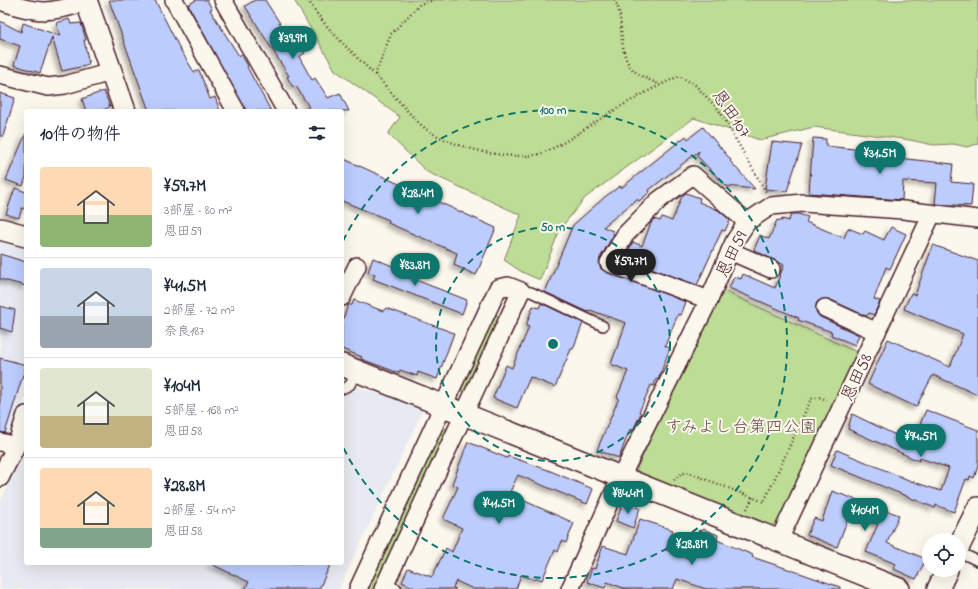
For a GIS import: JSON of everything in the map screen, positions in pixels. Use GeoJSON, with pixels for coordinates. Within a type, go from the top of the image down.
{"type":"FeatureCollection","features":[{"type":"Feature","properties":{"kind":"street"},"geometry":{"type":"LineString","coordinates":[[174,0],[235,109]]}},
{"type":"Feature","properties":{"kind":"street"},"geometry":{"type":"LineString","coordinates":[[223,0],[285,109]]}},
{"type":"Feature","properties":{"kind":"street"},"geometry":{"type":"LineString","coordinates":[[0,1],[29,11],[57,11],[87,1],[124,109]]}},
{"type":"Feature","properties":{"kind":"street"},"geometry":{"type":"LineString","coordinates":[[0,75],[48,87],[65,85],[111,72]]}},
{"type":"Feature","properties":{"kind":"street"},"geometry":{"type":"LineString","coordinates":[[709,300],[609,264],[625,235],[659,200],[693,175],[747,222]]}},
{"type":"Feature","properties":{"kind":"street","name":"恩田59"},"geometry":{"type":"LineString","coordinates":[[570,589],[621,476],[709,300],[730,252],[747,222],[771,206],[803,203],[903,210],[978,219]]}},
{"type":"Feature","properties":{"kind":"street","name":"恩田58"},"geometry":{"type":"LineString","coordinates":[[779,540],[932,214]]}},
{"type":"Feature","properties":{"kind":"street"},"geometry":{"type":"LineString","coordinates":[[0,229],[24,235]]}},
{"type":"Feature","properties":{"kind":"street"},"geometry":{"type":"LineString","coordinates":[[730,252],[771,270]]}},
{"type":"Feature","properties":{"kind":"street"},"geometry":{"type":"LineString","coordinates":[[344,294],[357,276]]}},
{"type":"Feature","properties":{"kind":"street"},"geometry":{"type":"LineString","coordinates":[[358,589],[498,288],[508,286],[521,291],[389,587]]}},
{"type":"Feature","properties":{"kind":"street"},"geometry":{"type":"LineString","coordinates":[[825,308],[877,332]]}},
{"type":"Feature","properties":{"kind":"street"},"geometry":{"type":"LineString","coordinates":[[349,368],[621,476],[899,589]]}},
{"type":"Feature","properties":{"kind":"street"},"geometry":{"type":"LineString","coordinates":[[0,478],[8,444],[24,418]]}},
{"type":"Feature","properties":{"kind":"street"},"geometry":{"type":"LineString","coordinates":[[966,533],[978,509]]}},
{"type":"Feature","properties":{"kind":"street"},"geometry":{"type":"LineString","coordinates":[[938,589],[944,577]]}},
{"type":"Feature","properties":{"kind":"lane"},"geometry":{"type":"LineString","coordinates":[[521,291],[531,292],[603,326]]}},
{"type":"Feature","properties":{"kind":"lane"},"geometry":{"type":"LineString","coordinates":[[344,388],[350,385],[349,368]]}},
{"type":"Feature","properties":{"kind":"lane"},"geometry":{"type":"LineString","coordinates":[[966,555],[978,561]]}},
{"type":"Feature","properties":{"kind":"path"},"geometry":{"type":"LineString","coordinates":[[308,0],[316,13],[333,34],[375,75],[426,129],[457,144],[483,152],[516,155],[541,153],[567,142],[605,116],[660,85]]}},
{"type":"Feature","properties":{"kind":"path"},"geometry":{"type":"LineString","coordinates":[[375,75],[391,34],[420,4],[434,0]]}},
{"type":"Feature","properties":{"kind":"path"},"geometry":{"type":"LineString","coordinates":[[615,0],[620,9],[624,50],[627,60],[636,73],[660,85]]}},
{"type":"Feature","properties":{"kind":"path","name":"恩田107"},"geometry":{"type":"LineString","coordinates":[[660,85],[679,76],[695,84],[719,110],[768,197]]}},
{"type":"Feature","properties":{"kind":"path"},"geometry":{"type":"LineString","coordinates":[[672,482],[679,475],[690,472],[764,502],[811,399],[819,397],[842,406]]}},
{"type":"Feature","properties":{"kind":"shaded area"},"geometry":{"type":"Polygon","coordinates":[[[0,237],[24,243],[24,399],[15,431],[6,437],[0,435],[0,237]]]}},
{"type":"Feature","properties":{"kind":"shaded area"},"geometry":{"type":"Polygon","coordinates":[[[344,383],[424,408],[339,589],[0,589],[0,503],[24,451],[24,565],[344,565],[344,383]]]}},
{"type":"Feature","properties":{"kind":"green space"},"geometry":{"type":"Polygon","coordinates":[[[294,0],[978,0],[978,144],[967,147],[953,144],[933,145],[910,140],[814,127],[760,140],[694,118],[585,198],[560,229],[540,280],[522,272],[504,260],[521,215],[427,172],[388,134],[400,117],[335,70],[294,0]]]}},
{"type":"Feature","properties":{"kind":"green space","name":"すみよし台第四公園"},"geometry":{"type":"Polygon","coordinates":[[[720,289],[859,353],[782,519],[771,526],[638,474],[637,468],[720,289]]]}},
{"type":"Feature","properties":{"kind":"green space"},"geometry":{"type":"Polygon","coordinates":[[[494,314],[501,317],[468,389],[464,391],[461,389],[494,314]]]}},
{"type":"Feature","properties":{"kind":"green space"},"geometry":{"type":"Polygon","coordinates":[[[444,428],[449,429],[376,589],[362,589],[394,522],[408,505],[441,430],[444,428]]]}},
{"type":"Feature","properties":{"kind":"building"},"geometry":{"type":"Polygon","coordinates":[[[109,0],[155,0],[180,49],[194,72],[199,70],[210,99],[215,97],[219,109],[148,109],[109,0]]]}},
{"type":"Feature","properties":{"kind":"building"},"geometry":{"type":"Polygon","coordinates":[[[196,0],[207,0],[212,9],[210,10],[239,56],[241,54],[248,66],[247,67],[270,109],[245,109],[188,5],[196,0]]]}},
{"type":"Feature","properties":{"kind":"building"},"geometry":{"type":"Polygon","coordinates":[[[255,0],[265,0],[283,28],[285,27],[295,42],[297,41],[305,53],[299,57],[312,80],[315,78],[328,98],[340,93],[349,111],[344,111],[344,109],[305,109],[309,107],[296,86],[293,87],[287,77],[289,76],[245,6],[255,0]]]}},
{"type":"Feature","properties":{"kind":"building"},"geometry":{"type":"Polygon","coordinates":[[[69,19],[71,24],[81,23],[86,40],[84,40],[89,65],[62,71],[52,37],[40,73],[14,65],[20,46],[0,39],[0,21],[21,32],[23,23],[60,36],[56,23],[69,19]]]}},
{"type":"Feature","properties":{"kind":"building"},"geometry":{"type":"Polygon","coordinates":[[[104,91],[110,107],[106,109],[85,109],[82,99],[104,91]]]}},
{"type":"Feature","properties":{"kind":"building"},"geometry":{"type":"Polygon","coordinates":[[[0,93],[15,98],[3,136],[0,136],[0,93]]]}},
{"type":"Feature","properties":{"kind":"building"},"geometry":{"type":"Polygon","coordinates":[[[703,127],[755,189],[726,186],[697,156],[699,151],[649,190],[650,192],[639,201],[637,199],[603,227],[613,231],[612,233],[614,234],[600,258],[599,264],[601,269],[686,302],[681,315],[678,314],[665,346],[670,348],[658,380],[656,379],[654,386],[651,385],[639,412],[641,413],[633,430],[630,429],[619,458],[597,450],[619,398],[617,397],[628,371],[611,364],[626,323],[590,310],[588,312],[545,292],[573,225],[606,196],[620,186],[621,188],[686,136],[688,139],[703,127]]]}},
{"type":"Feature","properties":{"kind":"building"},"geometry":{"type":"Polygon","coordinates":[[[24,138],[23,186],[6,180],[24,138]]]}},
{"type":"Feature","properties":{"kind":"building"},"geometry":{"type":"Polygon","coordinates":[[[813,138],[826,139],[826,146],[873,151],[873,153],[889,155],[889,157],[953,164],[951,182],[973,184],[971,206],[935,204],[937,183],[903,181],[902,200],[809,193],[813,138]]]}},
{"type":"Feature","properties":{"kind":"building"},"geometry":{"type":"Polygon","coordinates":[[[772,142],[802,145],[787,191],[765,189],[772,142]]]}},
{"type":"Feature","properties":{"kind":"building"},"geometry":{"type":"Polygon","coordinates":[[[344,159],[496,228],[476,275],[454,265],[457,253],[388,223],[389,220],[344,202],[344,159]]]}},
{"type":"Feature","properties":{"kind":"building"},"geometry":{"type":"Polygon","coordinates":[[[15,188],[24,191],[24,208],[22,208],[19,218],[6,214],[15,188]]]}},
{"type":"Feature","properties":{"kind":"building"},"geometry":{"type":"Polygon","coordinates":[[[686,193],[700,198],[699,202],[718,210],[730,220],[725,231],[722,230],[697,285],[624,258],[633,242],[642,246],[654,219],[660,221],[662,217],[672,221],[682,196],[686,193]]]}},
{"type":"Feature","properties":{"kind":"building"},"geometry":{"type":"Polygon","coordinates":[[[791,214],[798,214],[808,217],[806,222],[844,238],[848,228],[863,234],[865,231],[884,240],[891,227],[906,234],[890,269],[886,267],[874,299],[880,301],[874,315],[869,313],[866,316],[829,299],[820,300],[816,304],[817,313],[820,317],[859,335],[855,345],[831,335],[832,332],[798,320],[799,318],[729,288],[734,277],[741,279],[743,274],[775,288],[784,265],[754,250],[760,235],[769,239],[777,220],[782,221],[782,219],[789,221],[791,214]]]}},
{"type":"Feature","properties":{"kind":"building"},"geometry":{"type":"Polygon","coordinates":[[[933,245],[978,261],[978,395],[933,375],[916,407],[868,384],[888,339],[950,367],[963,334],[904,309],[911,293],[915,295],[933,245]]]}},
{"type":"Feature","properties":{"kind":"building"},"geometry":{"type":"Polygon","coordinates":[[[0,254],[24,261],[24,285],[0,279],[0,254]]]}},
{"type":"Feature","properties":{"kind":"building"},"geometry":{"type":"Polygon","coordinates":[[[373,258],[395,267],[393,271],[467,300],[462,314],[373,279],[375,275],[368,272],[373,258]]]}},
{"type":"Feature","properties":{"kind":"building"},"geometry":{"type":"Polygon","coordinates":[[[354,300],[383,311],[386,308],[454,333],[437,379],[418,372],[417,376],[400,370],[399,373],[361,359],[362,357],[344,350],[344,316],[348,305],[352,305],[354,300]]]}},
{"type":"Feature","properties":{"kind":"building"},"geometry":{"type":"Polygon","coordinates":[[[541,303],[583,323],[573,349],[571,349],[555,387],[530,377],[517,408],[493,398],[506,365],[512,368],[529,327],[526,326],[533,306],[539,308],[541,303]]]}},
{"type":"Feature","properties":{"kind":"building"},"geometry":{"type":"Polygon","coordinates":[[[0,306],[15,310],[12,332],[0,328],[0,306]]]}},
{"type":"Feature","properties":{"kind":"building"},"geometry":{"type":"Polygon","coordinates":[[[0,358],[24,364],[24,371],[5,433],[0,432],[0,358]]]}},
{"type":"Feature","properties":{"kind":"building"},"geometry":{"type":"Polygon","coordinates":[[[926,410],[978,430],[978,466],[974,478],[970,476],[969,480],[966,479],[954,512],[936,505],[935,508],[831,465],[837,450],[911,481],[941,491],[949,468],[920,458],[919,461],[848,429],[852,414],[910,442],[912,438],[914,439],[926,410]]]}},
{"type":"Feature","properties":{"kind":"building"},"geometry":{"type":"Polygon","coordinates":[[[468,442],[507,458],[508,456],[548,470],[593,489],[587,504],[518,475],[509,494],[574,523],[566,543],[562,541],[558,552],[555,550],[542,580],[537,578],[536,580],[521,575],[516,589],[473,589],[456,581],[453,588],[456,589],[417,589],[402,582],[408,568],[432,577],[446,548],[452,552],[462,528],[443,519],[458,487],[452,484],[468,442]]]}},
{"type":"Feature","properties":{"kind":"building"},"geometry":{"type":"Polygon","coordinates":[[[832,491],[899,515],[887,543],[922,557],[922,567],[916,579],[894,569],[896,564],[866,552],[878,524],[850,513],[837,547],[807,535],[814,518],[822,521],[832,491]]]}},
{"type":"Feature","properties":{"kind":"building"},"geometry":{"type":"Polygon","coordinates":[[[623,503],[640,508],[633,528],[616,521],[623,503]]]}},
{"type":"Feature","properties":{"kind":"building"},"geometry":{"type":"Polygon","coordinates":[[[640,519],[673,530],[666,550],[688,558],[699,530],[702,531],[703,529],[718,535],[717,540],[753,555],[752,557],[840,587],[840,589],[706,589],[677,579],[673,589],[626,589],[607,582],[605,588],[587,582],[592,568],[595,569],[603,546],[628,554],[640,519]]]}},
{"type":"Feature","properties":{"kind":"building"},"geometry":{"type":"Polygon","coordinates":[[[213,565],[330,565],[319,589],[245,589],[249,582],[213,565]]]}}]}
